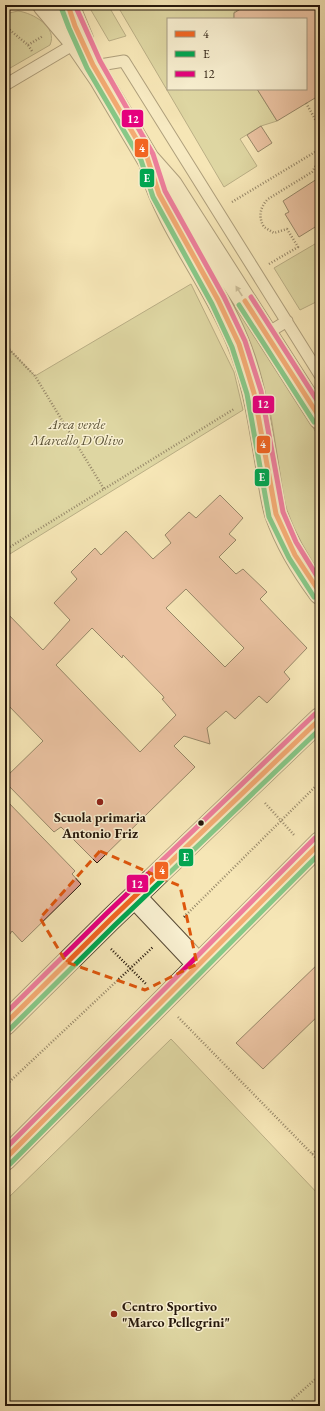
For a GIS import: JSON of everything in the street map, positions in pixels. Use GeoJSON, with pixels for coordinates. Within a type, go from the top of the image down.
{"type":"FeatureCollection","features":[{"type":"Feature","properties":{"kind":"street"},"geometry":{"type":"LineString","coordinates":[[44,5],[76,43],[97,72],[148,159],[171,185],[320,418]]}},
{"type":"Feature","properties":{"kind":"street"},"geometry":{"type":"LineString","coordinates":[[68,5],[73,20],[97,72]]}},
{"type":"Feature","properties":{"kind":"street"},"geometry":{"type":"LineString","coordinates":[[148,159],[158,193],[221,305],[237,339],[248,368],[255,397],[276,513],[294,551],[309,578],[320,593]]}},
{"type":"Feature","properties":{"kind":"street"},"geometry":{"type":"LineString","coordinates":[[5,1024],[320,719]]}},
{"type":"Feature","properties":{"kind":"street"},"geometry":{"type":"LineString","coordinates":[[5,1158],[198,964],[310,842]]}},
{"type":"Feature","properties":{"kind":"street"},"geometry":{"type":"LineString","coordinates":[[135,897],[198,964]]}},
{"type":"Feature","properties":{"kind":"lane"},"geometry":{"type":"LineString","coordinates":[[5,85],[76,43]]}},
{"type":"Feature","properties":{"kind":"lane"},"geometry":{"type":"LineString","coordinates":[[97,72],[124,61],[320,375]]}},
{"type":"Feature","properties":{"kind":"lane"},"geometry":{"type":"LineString","coordinates":[[266,334],[287,321]]}},
{"type":"Feature","properties":{"kind":"path"},"geometry":{"type":"LineString","coordinates":[[5,26],[28,45],[34,54]]}},
{"type":"Feature","properties":{"kind":"path"},"geometry":{"type":"LineString","coordinates":[[28,45],[45,35]]}},
{"type":"Feature","properties":{"kind":"path"},"geometry":{"type":"LineString","coordinates":[[306,103],[320,128]]}},
{"type":"Feature","properties":{"kind":"path"},"geometry":{"type":"LineString","coordinates":[[231,203],[320,149]]}},
{"type":"Feature","properties":{"kind":"path"},"geometry":{"type":"LineString","coordinates":[[268,264],[298,247],[287,229],[274,233],[264,227],[260,214],[263,205],[268,199],[312,172],[320,159]]}},
{"type":"Feature","properties":{"kind":"path"},"geometry":{"type":"LineString","coordinates":[[5,345],[35,376],[104,489]]}},
{"type":"Feature","properties":{"kind":"path"},"geometry":{"type":"LineString","coordinates":[[5,550],[239,406]]}},
{"type":"Feature","properties":{"kind":"path"},"geometry":{"type":"LineString","coordinates":[[182,919],[320,782]]}},
{"type":"Feature","properties":{"kind":"path"},"geometry":{"type":"LineString","coordinates":[[261,800],[281,821],[310,842]]}},
{"type":"Feature","properties":{"kind":"path"},"geometry":{"type":"LineString","coordinates":[[5,1086],[155,945]]}},
{"type":"Feature","properties":{"kind":"path"},"geometry":{"type":"LineString","coordinates":[[111,949],[148,987]]}},
{"type":"Feature","properties":{"kind":"path"},"geometry":{"type":"LineString","coordinates":[[176,1015],[320,1162]]}},
{"type":"Feature","properties":{"kind":"path"},"geometry":{"type":"LineString","coordinates":[[312,1154],[320,1147]]}},
{"type":"Feature","properties":{"kind":"path"},"geometry":{"type":"LineString","coordinates":[[285,1406],[320,1375]]}},
{"type":"Feature","properties":{"kind":"highlighted area"},"geometry":{"type":"Polygon","coordinates":[[[100,851],[180,886],[197,964],[145,990],[66,962],[40,918],[100,851]]]}},
{"type":"Feature","properties":{"kind":"green space"},"geometry":{"type":"Polygon","coordinates":[[[88,5],[108,5],[126,36],[109,41],[88,5]]]}},
{"type":"Feature","properties":{"kind":"green space"},"geometry":{"type":"Polygon","coordinates":[[[117,5],[247,5],[234,12],[234,18],[167,18],[167,90],[258,90],[277,121],[261,126],[240,139],[257,166],[224,187],[117,5]]]}},
{"type":"Feature","properties":{"kind":"green space"},"geometry":{"type":"Polygon","coordinates":[[[18,11],[24,12],[43,22],[52,38],[50,45],[5,71],[5,14],[18,11]]]}},
{"type":"Feature","properties":{"kind":"green space"},"geometry":{"type":"Polygon","coordinates":[[[320,241],[320,300],[300,310],[274,268],[320,241]]]}},
{"type":"Feature","properties":{"kind":"green space","name":"Area verde Marcello D'Olivo"},"geometry":{"type":"Polygon","coordinates":[[[191,284],[234,372],[243,410],[5,557],[5,345],[35,376],[191,284]]]}},
{"type":"Feature","properties":{"kind":"green space"},"geometry":{"type":"Polygon","coordinates":[[[229,290],[320,439],[320,580],[300,546],[286,511],[271,416],[257,363],[223,293],[229,290]]]}},
{"type":"Feature","properties":{"kind":"green space","name":"Centro Sportivo \"Marco Pellegrini\""},"geometry":{"type":"Polygon","coordinates":[[[171,1039],[320,1196],[320,1406],[5,1406],[5,1201],[171,1039]]]}},
{"type":"Feature","properties":{"kind":"building"},"geometry":{"type":"Polygon","coordinates":[[[247,5],[320,5],[320,95],[277,121],[258,90],[307,90],[307,18],[234,18],[234,13],[247,5]]]}},
{"type":"Feature","properties":{"kind":"building"},"geometry":{"type":"Polygon","coordinates":[[[261,126],[272,143],[258,152],[247,135],[261,126]]]}},
{"type":"Feature","properties":{"kind":"building"},"geometry":{"type":"Polygon","coordinates":[[[320,177],[320,224],[299,237],[285,214],[289,212],[283,201],[320,177]]]}},
{"type":"Feature","properties":{"kind":"building"},"geometry":{"type":"Polygon","coordinates":[[[220,495],[243,518],[229,534],[236,540],[219,557],[236,574],[243,569],[267,592],[260,599],[307,648],[284,672],[290,679],[267,703],[259,696],[235,719],[226,711],[207,728],[210,744],[184,736],[174,746],[195,767],[97,863],[61,827],[54,832],[5,782],[5,778],[43,741],[5,702],[5,611],[43,650],[70,620],[54,603],[77,579],[71,572],[95,548],[101,555],[126,531],[153,559],[171,543],[165,535],[189,512],[196,518],[220,495]],[[186,589],[166,608],[225,667],[244,648],[186,589]],[[92,628],[56,665],[140,752],[176,715],[162,699],[164,698],[163,696],[123,655],[122,658],[92,628]]]}},
{"type":"Feature","properties":{"kind":"building"},"geometry":{"type":"Polygon","coordinates":[[[5,799],[75,871],[72,874],[81,884],[22,942],[12,931],[10,934],[5,930],[5,799]]]}},
{"type":"Feature","properties":{"kind":"building"},"geometry":{"type":"Polygon","coordinates":[[[320,962],[320,1014],[263,1069],[236,1043],[320,962]]]}},
{"type":"Feature","properties":{"kind":"transit line","name":"4"},"geometry":{"type":"LineString","coordinates":[[68,5],[75,26],[93,65],[147,157],[159,194],[218,300],[239,344],[254,393],[276,514],[295,555],[320,593]]}},
{"type":"Feature","properties":{"kind":"transit line","name":"12"},"geometry":{"type":"LineString","coordinates":[[75,5],[100,61],[153,154],[165,191],[224,297],[245,341],[261,391],[283,512],[296,542],[320,581]]}},
{"type":"Feature","properties":{"kind":"transit line","name":"E"},"geometry":{"type":"LineString","coordinates":[[61,7],[87,68],[141,160],[153,197],[212,304],[232,347],[247,394],[269,517],[289,558],[314,597]]}},
{"type":"Feature","properties":{"kind":"transit line","name":"12"},"geometry":{"type":"LineString","coordinates":[[251,297],[320,405]]}},
{"type":"Feature","properties":{"kind":"transit line","name":"4"},"geometry":{"type":"LineString","coordinates":[[245,301],[320,418]]}},
{"type":"Feature","properties":{"kind":"transit line","name":"E"},"geometry":{"type":"LineString","coordinates":[[239,305],[314,422]]}},
{"type":"Feature","properties":{"kind":"transit line","name":"12"},"geometry":{"type":"LineString","coordinates":[[5,1014],[105,915],[315,714]]}},
{"type":"Feature","properties":{"kind":"transit line","name":"4"},"geometry":{"type":"LineString","coordinates":[[5,1024],[110,920],[320,719]]}},
{"type":"Feature","properties":{"kind":"transit line","name":"E"},"geometry":{"type":"LineString","coordinates":[[10,1029],[115,925],[320,729]]}},
{"type":"Feature","properties":{"kind":"transit line","name":"12"},"geometry":{"type":"LineString","coordinates":[[5,1149],[315,838]]}},
{"type":"Feature","properties":{"kind":"transit line","name":"4"},"geometry":{"type":"LineString","coordinates":[[5,1159],[320,843]]}},
{"type":"Feature","properties":{"kind":"transit line","name":"E"},"geometry":{"type":"LineString","coordinates":[[10,1164],[320,853]]}},
{"type":"Feature","properties":{"kind":"place","name":"Scuola primaria Antonio Friz"},"geometry":{"type":"Point","coordinates":[100,802]}},
{"type":"Feature","properties":{"kind":"place","name":"Centro Sportivo \"Marco Pellegrini\""},"geometry":{"type":"Point","coordinates":[114,1314]}}]}
